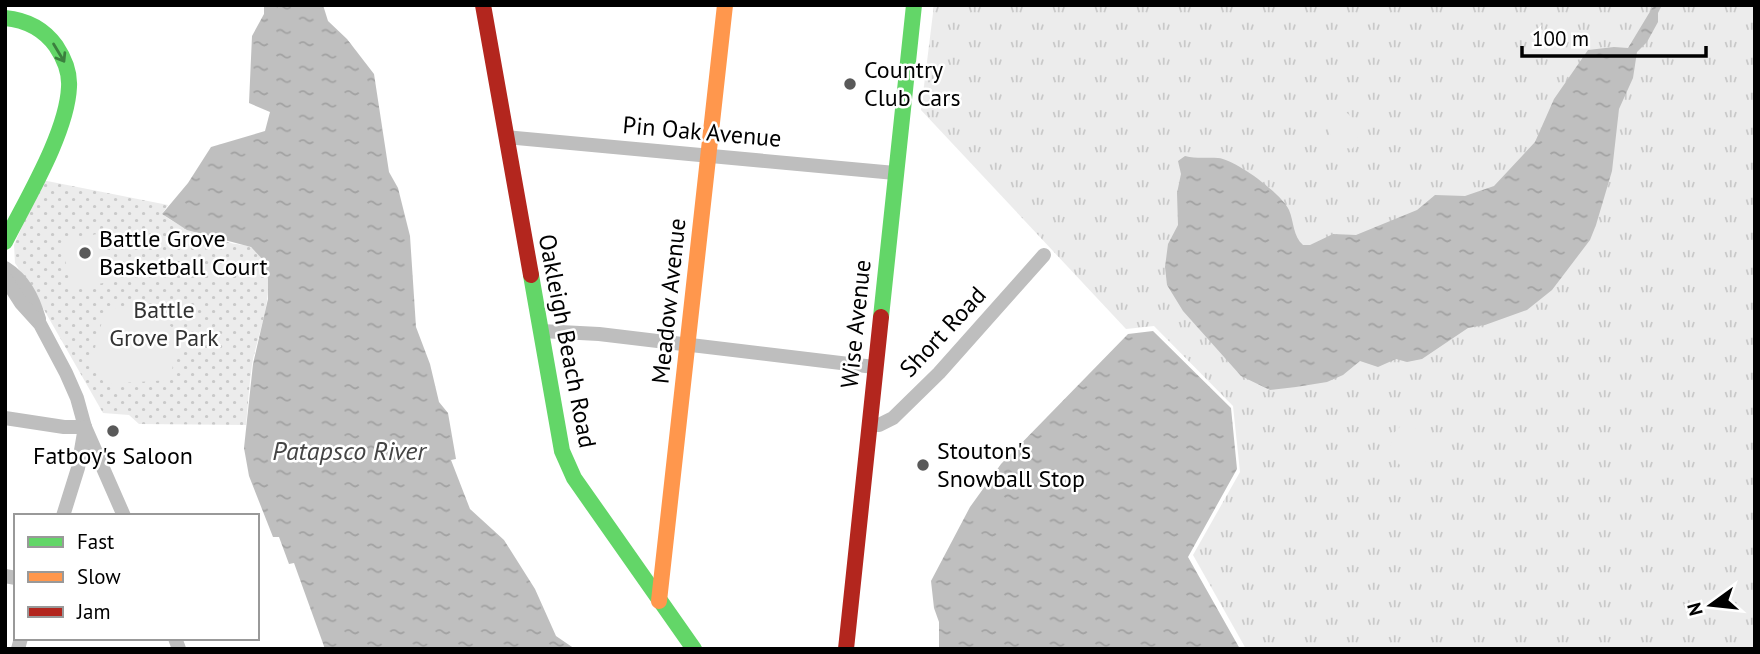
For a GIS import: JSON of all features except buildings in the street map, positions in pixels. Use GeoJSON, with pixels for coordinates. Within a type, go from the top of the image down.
{"type":"FeatureCollection","features":[{"type":"Feature","properties":{"kind":"street","name":"Oakleigh Beach Road"},"geometry":{"type":"LineString","coordinates":[[483,5],[560,442],[575,478],[694,649]]}},
{"type":"Feature","properties":{"kind":"street","name":"Meadow Avenue"},"geometry":{"type":"LineString","coordinates":[[659,601],[724,5]]}},
{"type":"Feature","properties":{"kind":"street","name":"Wise Avenue"},"geometry":{"type":"LineString","coordinates":[[846,649],[914,5]]}},
{"type":"Feature","properties":{"kind":"street"},"geometry":{"type":"LineString","coordinates":[[5,18],[29,22],[48,36],[65,61],[69,89],[61,120],[5,242]]}},
{"type":"Feature","properties":{"kind":"street","name":"Pin Oak Avenue"},"geometry":{"type":"LineString","coordinates":[[506,136],[895,173]]}},
{"type":"Feature","properties":{"kind":"street","name":"Short Road"},"geometry":{"type":"LineString","coordinates":[[869,425],[879,425],[893,418],[939,373],[1044,255]]}},
{"type":"Feature","properties":{"kind":"street"},"geometry":{"type":"LineString","coordinates":[[5,268],[20,279],[31,296],[40,324],[78,398],[85,427],[123,514]]}},
{"type":"Feature","properties":{"kind":"street"},"geometry":{"type":"LineString","coordinates":[[5,278],[21,303],[40,324]]}},
{"type":"Feature","properties":{"kind":"street"},"geometry":{"type":"LineString","coordinates":[[541,331],[599,334],[874,367]]}},
{"type":"Feature","properties":{"kind":"street"},"geometry":{"type":"LineString","coordinates":[[5,418],[64,427],[85,427]]}},
{"type":"Feature","properties":{"kind":"street"},"geometry":{"type":"LineString","coordinates":[[64,514],[78,468],[85,427]]}},
{"type":"Feature","properties":{"kind":"green space"},"geometry":{"type":"Polygon","coordinates":[[[934,5],[1755,5],[1755,649],[1246,649],[1193,555],[1240,472],[1233,406],[1154,326],[1126,329],[921,110],[934,5]]]}},
{"type":"Feature","properties":{"kind":"green space"},"geometry":{"type":"Polygon","coordinates":[[[1339,109],[1352,118],[1356,127],[1357,143],[1352,149],[1339,147],[1329,133],[1329,114],[1339,109]]]}},
{"type":"Feature","properties":{"kind":"green space","name":"Battle Grove Park"},"geometry":{"type":"Polygon","coordinates":[[[42,180],[168,205],[162,214],[170,220],[204,235],[250,247],[262,259],[267,272],[267,304],[252,365],[246,425],[139,424],[129,415],[103,413],[15,263],[14,245],[42,180]]]}},
{"type":"Feature","properties":{"kind":"green space","name":"Battle Grove Basketball Court"},"geometry":{"type":"Polygon","coordinates":[[[101,233],[112,281],[72,290],[61,242],[101,233]]]}},
{"type":"Feature","properties":{"kind":"green space"},"geometry":{"type":"Polygon","coordinates":[[[146,303],[179,334],[170,380],[105,384],[91,363],[105,310],[146,303]]]}},
{"type":"Feature","properties":{"kind":"green space"},"geometry":{"type":"Polygon","coordinates":[[[1404,424],[1420,433],[1425,446],[1425,465],[1417,470],[1408,470],[1401,466],[1391,450],[1395,432],[1404,424]]]}},
{"type":"Feature","properties":{"kind":"water","name":"Patapsco River"},"geometry":{"type":"Polygon","coordinates":[[[264,5],[323,5],[328,21],[347,39],[374,74],[389,172],[398,188],[410,236],[416,327],[430,364],[439,402],[448,413],[456,459],[451,460],[470,509],[504,540],[535,589],[556,636],[575,649],[325,649],[294,563],[289,564],[279,537],[273,537],[249,476],[244,448],[253,364],[268,299],[265,262],[251,247],[187,230],[162,214],[188,183],[211,147],[265,131],[270,112],[249,103],[252,36],[264,14],[264,5]]]}},
{"type":"Feature","properties":{"kind":"water"},"geometry":{"type":"Polygon","coordinates":[[[1654,5],[1662,5],[1658,22],[1647,42],[1637,52],[1633,78],[1619,109],[1612,171],[1590,240],[1552,290],[1527,310],[1468,328],[1422,359],[1407,362],[1396,359],[1378,367],[1360,361],[1343,375],[1327,382],[1270,390],[1241,376],[1183,311],[1167,285],[1165,267],[1168,244],[1178,225],[1177,193],[1181,174],[1178,161],[1185,156],[1226,160],[1257,178],[1285,203],[1297,237],[1303,245],[1310,245],[1333,234],[1356,235],[1417,210],[1435,195],[1465,196],[1494,186],[1535,142],[1554,99],[1588,50],[1628,48],[1654,5]]]}},
{"type":"Feature","properties":{"kind":"water"},"geometry":{"type":"Polygon","coordinates":[[[1153,331],[1231,408],[1237,469],[1188,557],[1240,649],[939,649],[939,622],[934,608],[931,581],[970,507],[1001,464],[1128,334],[1153,331]]]}},
{"type":"Feature","properties":{"kind":"traffic: fast"},"geometry":{"type":"LineString","coordinates":[[881,317],[914,5]]}},
{"type":"Feature","properties":{"kind":"traffic: fast"},"geometry":{"type":"LineString","coordinates":[[5,18],[27,23],[46,34],[62,55],[69,81],[67,105],[61,125],[34,187],[5,242]]}},
{"type":"Feature","properties":{"kind":"traffic: fast"},"geometry":{"type":"LineString","coordinates":[[531,275],[562,451],[574,478],[694,649]]}},
{"type":"Feature","properties":{"kind":"traffic: slow"},"geometry":{"type":"LineString","coordinates":[[659,601],[725,5]]}},
{"type":"Feature","properties":{"kind":"traffic: jam"},"geometry":{"type":"LineString","coordinates":[[483,5],[531,275]]}},
{"type":"Feature","properties":{"kind":"traffic: jam"},"geometry":{"type":"LineString","coordinates":[[846,649],[881,317]]}},
{"type":"Feature","properties":{"kind":"place","name":"Country Club Cars"},"geometry":{"type":"Point","coordinates":[850,84]}},
{"type":"Feature","properties":{"kind":"place","name":"Battle Grove Basketball Court"},"geometry":{"type":"Point","coordinates":[85,253]}},
{"type":"Feature","properties":{"kind":"place","name":"Fatboy's Saloon"},"geometry":{"type":"Point","coordinates":[113,431]}},
{"type":"Feature","properties":{"kind":"place","name":"Stouton's Snowball Stop"},"geometry":{"type":"Point","coordinates":[923,465]}}]}
